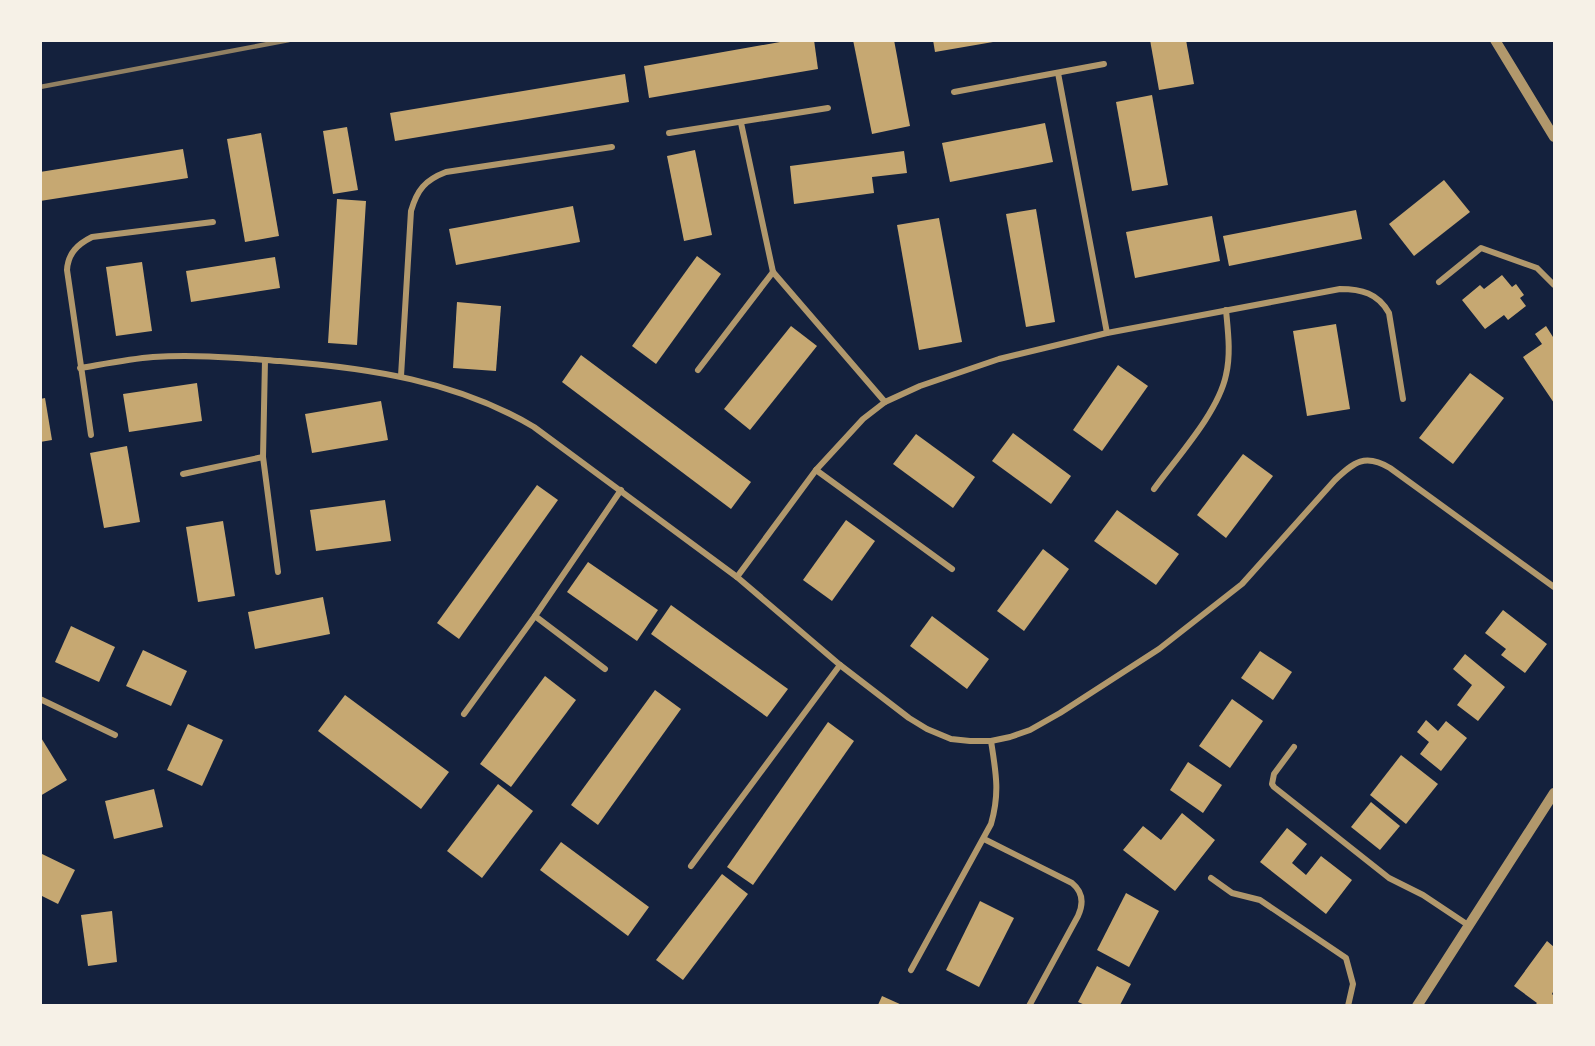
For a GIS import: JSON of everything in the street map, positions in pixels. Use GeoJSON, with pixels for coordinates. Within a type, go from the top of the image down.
{"type":"FeatureCollection","features":[{"type":"Feature","properties":{"kind":"street"},"geometry":{"type":"LineString","coordinates":[[1495,40],[1554,137]]}},
{"type":"Feature","properties":{"kind":"street"},"geometry":{"type":"LineString","coordinates":[[954,92],[1104,64]]}},
{"type":"Feature","properties":{"kind":"street"},"geometry":{"type":"LineString","coordinates":[[1058,73],[1107,333]]}},
{"type":"Feature","properties":{"kind":"street"},"geometry":{"type":"LineString","coordinates":[[669,133],[828,108]]}},
{"type":"Feature","properties":{"kind":"street"},"geometry":{"type":"LineString","coordinates":[[741,123],[773,272],[885,402]]}},
{"type":"Feature","properties":{"kind":"street"},"geometry":{"type":"LineString","coordinates":[[401,376],[411,211],[415,195],[423,184],[446,172],[612,147]]}},
{"type":"Feature","properties":{"kind":"street"},"geometry":{"type":"LineString","coordinates":[[91,435],[67,270],[72,253],[79,245],[92,237],[213,222]]}},
{"type":"Feature","properties":{"kind":"street"},"geometry":{"type":"LineString","coordinates":[[1439,282],[1481,248],[1537,268],[1554,285]]}},
{"type":"Feature","properties":{"kind":"street"},"geometry":{"type":"LineString","coordinates":[[698,370],[773,272]]}},
{"type":"Feature","properties":{"kind":"street"},"geometry":{"type":"LineString","coordinates":[[737,577],[816,470],[863,419],[885,402],[920,386],[999,358],[1107,333],[1226,310],[1340,289],[1356,289],[1372,294],[1383,303],[1389,313],[1403,399]]}},
{"type":"Feature","properties":{"kind":"street"},"geometry":{"type":"LineString","coordinates":[[1154,489],[1209,414],[1222,390],[1228,364],[1226,310]]}},
{"type":"Feature","properties":{"kind":"street"},"geometry":{"type":"LineString","coordinates":[[80,368],[152,357],[216,357],[343,366],[401,376],[477,399],[507,411],[534,427],[737,577],[840,665],[909,718],[951,739],[991,741],[1030,730],[1159,650],[1242,585],[1335,480],[1348,468],[1367,459],[1390,468],[1554,588]]}},
{"type":"Feature","properties":{"kind":"street"},"geometry":{"type":"LineString","coordinates":[[265,360],[263,457],[278,572]]}},
{"type":"Feature","properties":{"kind":"street"},"geometry":{"type":"LineString","coordinates":[[183,474],[263,457]]}},
{"type":"Feature","properties":{"kind":"street"},"geometry":{"type":"LineString","coordinates":[[816,470],[952,569]]}},
{"type":"Feature","properties":{"kind":"street"},"geometry":{"type":"LineString","coordinates":[[464,714],[535,616],[621,490]]}},
{"type":"Feature","properties":{"kind":"street"},"geometry":{"type":"LineString","coordinates":[[535,616],[605,669]]}},
{"type":"Feature","properties":{"kind":"street"},"geometry":{"type":"LineString","coordinates":[[691,866],[840,665]]}},
{"type":"Feature","properties":{"kind":"street"},"geometry":{"type":"LineString","coordinates":[[40,699],[115,735]]}},
{"type":"Feature","properties":{"kind":"street"},"geometry":{"type":"LineString","coordinates":[[911,970],[991,824],[998,781],[991,741]]}},
{"type":"Feature","properties":{"kind":"street"},"geometry":{"type":"LineString","coordinates":[[1294,747],[1272,778],[1274,787],[1389,878],[1423,895],[1468,925]]}},
{"type":"Feature","properties":{"kind":"street"},"geometry":{"type":"LineString","coordinates":[[1417,1005],[1554,793]]}},
{"type":"Feature","properties":{"kind":"street"},"geometry":{"type":"LineString","coordinates":[[984,839],[1072,883],[1081,894],[1082,905],[1078,916],[1029,1005]]}},
{"type":"Feature","properties":{"kind":"street"},"geometry":{"type":"LineString","coordinates":[[1211,878],[1232,893],[1260,900],[1346,958],[1353,984],[1348,1005]]}},
{"type":"Feature","properties":{"kind":"building"},"geometry":{"type":"Polygon","coordinates":[[[791,40],[814,40],[818,69],[649,98],[644,66],[791,40]]]}},
{"type":"Feature","properties":{"kind":"building"},"geometry":{"type":"Polygon","coordinates":[[[853,40],[894,40],[910,126],[872,134],[853,40]]]}},
{"type":"Feature","properties":{"kind":"building"},"geometry":{"type":"Polygon","coordinates":[[[933,40],[993,40],[993,42],[935,52],[933,40]]]}},
{"type":"Feature","properties":{"kind":"building"},"geometry":{"type":"Polygon","coordinates":[[[1150,40],[1186,40],[1194,84],[1159,90],[1150,40]]]}},
{"type":"Feature","properties":{"kind":"building"},"geometry":{"type":"Polygon","coordinates":[[[625,74],[629,102],[395,141],[390,113],[625,74]]]}},
{"type":"Feature","properties":{"kind":"building"},"geometry":{"type":"Polygon","coordinates":[[[1152,95],[1168,185],[1132,191],[1116,102],[1152,95]]]}},
{"type":"Feature","properties":{"kind":"building"},"geometry":{"type":"Polygon","coordinates":[[[1045,123],[1053,162],[950,182],[942,143],[1045,123]]]}},
{"type":"Feature","properties":{"kind":"building"},"geometry":{"type":"Polygon","coordinates":[[[347,127],[358,190],[333,194],[323,131],[347,127]]]}},
{"type":"Feature","properties":{"kind":"building"},"geometry":{"type":"Polygon","coordinates":[[[261,133],[279,236],[245,242],[227,139],[261,133]]]}},
{"type":"Feature","properties":{"kind":"building"},"geometry":{"type":"Polygon","coordinates":[[[183,149],[188,178],[40,201],[40,172],[183,149]]]}},
{"type":"Feature","properties":{"kind":"building"},"geometry":{"type":"Polygon","coordinates":[[[695,150],[712,235],[684,241],[667,156],[695,150]]]}},
{"type":"Feature","properties":{"kind":"building"},"geometry":{"type":"Polygon","coordinates":[[[904,151],[907,173],[872,177],[874,193],[794,204],[790,166],[904,151]]]}},
{"type":"Feature","properties":{"kind":"building"},"geometry":{"type":"Polygon","coordinates":[[[1444,180],[1470,212],[1414,256],[1389,224],[1444,180]]]}},
{"type":"Feature","properties":{"kind":"building"},"geometry":{"type":"Polygon","coordinates":[[[337,199],[366,201],[357,345],[328,343],[337,199]]]}},
{"type":"Feature","properties":{"kind":"building"},"geometry":{"type":"Polygon","coordinates":[[[573,206],[580,242],[456,265],[449,229],[573,206]]]}},
{"type":"Feature","properties":{"kind":"building"},"geometry":{"type":"Polygon","coordinates":[[[1036,209],[1055,322],[1026,327],[1006,214],[1036,209]]]}},
{"type":"Feature","properties":{"kind":"building"},"geometry":{"type":"Polygon","coordinates":[[[1356,210],[1362,239],[1229,266],[1223,236],[1356,210]]]}},
{"type":"Feature","properties":{"kind":"building"},"geometry":{"type":"Polygon","coordinates":[[[1212,216],[1220,261],[1135,278],[1126,232],[1212,216]]]}},
{"type":"Feature","properties":{"kind":"building"},"geometry":{"type":"Polygon","coordinates":[[[939,218],[962,342],[919,350],[897,225],[939,218]]]}},
{"type":"Feature","properties":{"kind":"building"},"geometry":{"type":"Polygon","coordinates":[[[697,256],[721,274],[656,364],[632,346],[697,256]]]}},
{"type":"Feature","properties":{"kind":"building"},"geometry":{"type":"Polygon","coordinates":[[[275,257],[280,288],[191,302],[186,271],[275,257]]]}},
{"type":"Feature","properties":{"kind":"building"},"geometry":{"type":"Polygon","coordinates":[[[142,262],[152,331],[116,336],[106,267],[142,262]]]}},
{"type":"Feature","properties":{"kind":"building"},"geometry":{"type":"Polygon","coordinates":[[[1502,275],[1512,287],[1516,284],[1524,295],[1520,298],[1526,306],[1508,320],[1504,315],[1485,329],[1462,300],[1480,285],[1484,289],[1502,275]]]}},
{"type":"Feature","properties":{"kind":"building"},"geometry":{"type":"Polygon","coordinates":[[[457,302],[501,306],[496,371],[453,368],[457,302]]]}},
{"type":"Feature","properties":{"kind":"building"},"geometry":{"type":"Polygon","coordinates":[[[1336,324],[1350,409],[1307,416],[1293,331],[1336,324]]]}},
{"type":"Feature","properties":{"kind":"building"},"geometry":{"type":"Polygon","coordinates":[[[791,326],[817,346],[750,430],[724,409],[791,326]]]}},
{"type":"Feature","properties":{"kind":"building"},"geometry":{"type":"Polygon","coordinates":[[[1546,326],[1554,336],[1554,403],[1523,357],[1542,344],[1535,334],[1546,326]]]}},
{"type":"Feature","properties":{"kind":"building"},"geometry":{"type":"Polygon","coordinates":[[[581,355],[751,482],[731,509],[562,382],[581,355]]]}},
{"type":"Feature","properties":{"kind":"building"},"geometry":{"type":"Polygon","coordinates":[[[1118,365],[1148,386],[1102,451],[1073,430],[1118,365]]]}},
{"type":"Feature","properties":{"kind":"building"},"geometry":{"type":"Polygon","coordinates":[[[1470,373],[1504,398],[1453,464],[1419,438],[1470,373]]]}},
{"type":"Feature","properties":{"kind":"building"},"geometry":{"type":"Polygon","coordinates":[[[197,383],[202,421],[129,432],[123,394],[197,383]]]}},
{"type":"Feature","properties":{"kind":"building"},"geometry":{"type":"Polygon","coordinates":[[[45,398],[52,440],[40,442],[40,399],[45,398]]]}},
{"type":"Feature","properties":{"kind":"building"},"geometry":{"type":"Polygon","coordinates":[[[381,401],[388,440],[312,453],[305,414],[381,401]]]}},
{"type":"Feature","properties":{"kind":"building"},"geometry":{"type":"Polygon","coordinates":[[[1013,433],[1071,476],[1051,504],[992,461],[1013,433]]]}},
{"type":"Feature","properties":{"kind":"building"},"geometry":{"type":"Polygon","coordinates":[[[916,434],[975,477],[953,508],[893,464],[916,434]]]}},
{"type":"Feature","properties":{"kind":"building"},"geometry":{"type":"Polygon","coordinates":[[[127,446],[140,522],[104,528],[90,453],[127,446]]]}},
{"type":"Feature","properties":{"kind":"building"},"geometry":{"type":"Polygon","coordinates":[[[1243,454],[1273,476],[1226,538],[1197,515],[1243,454]]]}},
{"type":"Feature","properties":{"kind":"building"},"geometry":{"type":"Polygon","coordinates":[[[537,485],[558,500],[459,639],[437,623],[537,485]]]}},
{"type":"Feature","properties":{"kind":"building"},"geometry":{"type":"Polygon","coordinates":[[[385,500],[391,541],[316,551],[310,510],[385,500]]]}},
{"type":"Feature","properties":{"kind":"building"},"geometry":{"type":"Polygon","coordinates":[[[1117,510],[1179,554],[1156,585],[1094,541],[1117,510]]]}},
{"type":"Feature","properties":{"kind":"building"},"geometry":{"type":"Polygon","coordinates":[[[846,520],[875,541],[832,601],[803,580],[846,520]]]}},
{"type":"Feature","properties":{"kind":"building"},"geometry":{"type":"Polygon","coordinates":[[[223,521],[235,596],[198,602],[186,527],[223,521]]]}},
{"type":"Feature","properties":{"kind":"building"},"geometry":{"type":"Polygon","coordinates":[[[1043,549],[1069,569],[1024,631],[997,611],[1043,549]]]}},
{"type":"Feature","properties":{"kind":"building"},"geometry":{"type":"Polygon","coordinates":[[[588,562],[658,610],[637,641],[567,592],[588,562]]]}},
{"type":"Feature","properties":{"kind":"building"},"geometry":{"type":"Polygon","coordinates":[[[323,597],[330,634],[255,649],[248,612],[323,597]]]}},
{"type":"Feature","properties":{"kind":"building"},"geometry":{"type":"Polygon","coordinates":[[[671,605],[788,689],[767,717],[651,634],[671,605]]]}},
{"type":"Feature","properties":{"kind":"building"},"geometry":{"type":"Polygon","coordinates":[[[1503,610],[1547,644],[1525,673],[1501,655],[1506,649],[1485,633],[1503,610]]]}},
{"type":"Feature","properties":{"kind":"building"},"geometry":{"type":"Polygon","coordinates":[[[932,616],[989,659],[967,689],[910,646],[932,616]]]}},
{"type":"Feature","properties":{"kind":"building"},"geometry":{"type":"Polygon","coordinates":[[[71,626],[115,647],[99,682],[55,662],[71,626]]]}},
{"type":"Feature","properties":{"kind":"building"},"geometry":{"type":"Polygon","coordinates":[[[143,650],[187,671],[171,706],[126,686],[143,650]]]}},
{"type":"Feature","properties":{"kind":"building"},"geometry":{"type":"Polygon","coordinates":[[[1260,651],[1292,672],[1273,700],[1241,678],[1260,651]]]}},
{"type":"Feature","properties":{"kind":"building"},"geometry":{"type":"Polygon","coordinates":[[[1465,654],[1505,687],[1478,721],[1457,705],[1472,685],[1453,669],[1465,654]]]}},
{"type":"Feature","properties":{"kind":"building"},"geometry":{"type":"Polygon","coordinates":[[[545,676],[576,700],[511,787],[480,764],[545,676]]]}},
{"type":"Feature","properties":{"kind":"building"},"geometry":{"type":"Polygon","coordinates":[[[655,690],[681,709],[598,825],[571,805],[655,690]]]}},
{"type":"Feature","properties":{"kind":"building"},"geometry":{"type":"Polygon","coordinates":[[[345,695],[449,772],[421,809],[318,731],[345,695]]]}},
{"type":"Feature","properties":{"kind":"building"},"geometry":{"type":"Polygon","coordinates":[[[1232,699],[1263,721],[1230,768],[1199,746],[1232,699]]]}},
{"type":"Feature","properties":{"kind":"building"},"geometry":{"type":"Polygon","coordinates":[[[1426,720],[1438,731],[1446,721],[1467,738],[1441,771],[1420,754],[1429,742],[1417,732],[1426,720]]]}},
{"type":"Feature","properties":{"kind":"building"},"geometry":{"type":"Polygon","coordinates":[[[828,722],[854,741],[753,885],[727,867],[828,722]]]}},
{"type":"Feature","properties":{"kind":"building"},"geometry":{"type":"Polygon","coordinates":[[[188,724],[223,740],[202,786],[167,770],[188,724]]]}},
{"type":"Feature","properties":{"kind":"building"},"geometry":{"type":"Polygon","coordinates":[[[40,736],[67,780],[40,796],[40,736]]]}},
{"type":"Feature","properties":{"kind":"building"},"geometry":{"type":"Polygon","coordinates":[[[1401,755],[1438,784],[1406,824],[1370,795],[1401,755]]]}},
{"type":"Feature","properties":{"kind":"building"},"geometry":{"type":"Polygon","coordinates":[[[1188,762],[1222,785],[1203,813],[1170,790],[1188,762]]]}},
{"type":"Feature","properties":{"kind":"building"},"geometry":{"type":"Polygon","coordinates":[[[498,784],[533,811],[482,878],[447,851],[498,784]]]}},
{"type":"Feature","properties":{"kind":"building"},"geometry":{"type":"Polygon","coordinates":[[[154,789],[163,827],[114,839],[105,801],[154,789]]]}},
{"type":"Feature","properties":{"kind":"building"},"geometry":{"type":"Polygon","coordinates":[[[1371,802],[1400,826],[1380,850],[1351,827],[1371,802]]]}},
{"type":"Feature","properties":{"kind":"building"},"geometry":{"type":"Polygon","coordinates":[[[1182,813],[1215,840],[1175,891],[1123,850],[1143,826],[1161,840],[1182,813]]]}},
{"type":"Feature","properties":{"kind":"building"},"geometry":{"type":"Polygon","coordinates":[[[1287,828],[1307,844],[1292,863],[1306,875],[1321,856],[1352,880],[1326,914],[1260,862],[1287,828]]]}},
{"type":"Feature","properties":{"kind":"building"},"geometry":{"type":"Polygon","coordinates":[[[561,842],[649,907],[628,936],[540,870],[561,842]]]}},
{"type":"Feature","properties":{"kind":"building"},"geometry":{"type":"Polygon","coordinates":[[[40,853],[75,870],[58,904],[40,895],[40,853]]]}},
{"type":"Feature","properties":{"kind":"building"},"geometry":{"type":"Polygon","coordinates":[[[722,874],[748,894],[683,980],[656,960],[722,874]]]}},
{"type":"Feature","properties":{"kind":"building"},"geometry":{"type":"Polygon","coordinates":[[[1126,893],[1159,911],[1129,967],[1097,950],[1126,893]]]}},
{"type":"Feature","properties":{"kind":"building"},"geometry":{"type":"Polygon","coordinates":[[[980,901],[1014,918],[979,987],[946,970],[980,901]]]}},
{"type":"Feature","properties":{"kind":"building"},"geometry":{"type":"Polygon","coordinates":[[[112,911],[117,962],[88,966],[81,915],[112,911]]]}},
{"type":"Feature","properties":{"kind":"building"},"geometry":{"type":"Polygon","coordinates":[[[1547,941],[1554,947],[1554,990],[1552,994],[1554,1005],[1535,1005],[1537,1003],[1514,986],[1547,941]]]}},
{"type":"Feature","properties":{"kind":"building"},"geometry":{"type":"Polygon","coordinates":[[[1097,966],[1131,984],[1120,1005],[1085,1005],[1078,1002],[1097,966]]]}},
{"type":"Feature","properties":{"kind":"building"},"geometry":{"type":"Polygon","coordinates":[[[882,996],[902,1005],[878,1005],[882,996]]]}},
{"type":"Feature","properties":{"kind":"railway"},"geometry":{"type":"LineString","coordinates":[[40,87],[289,40]]}}]}
